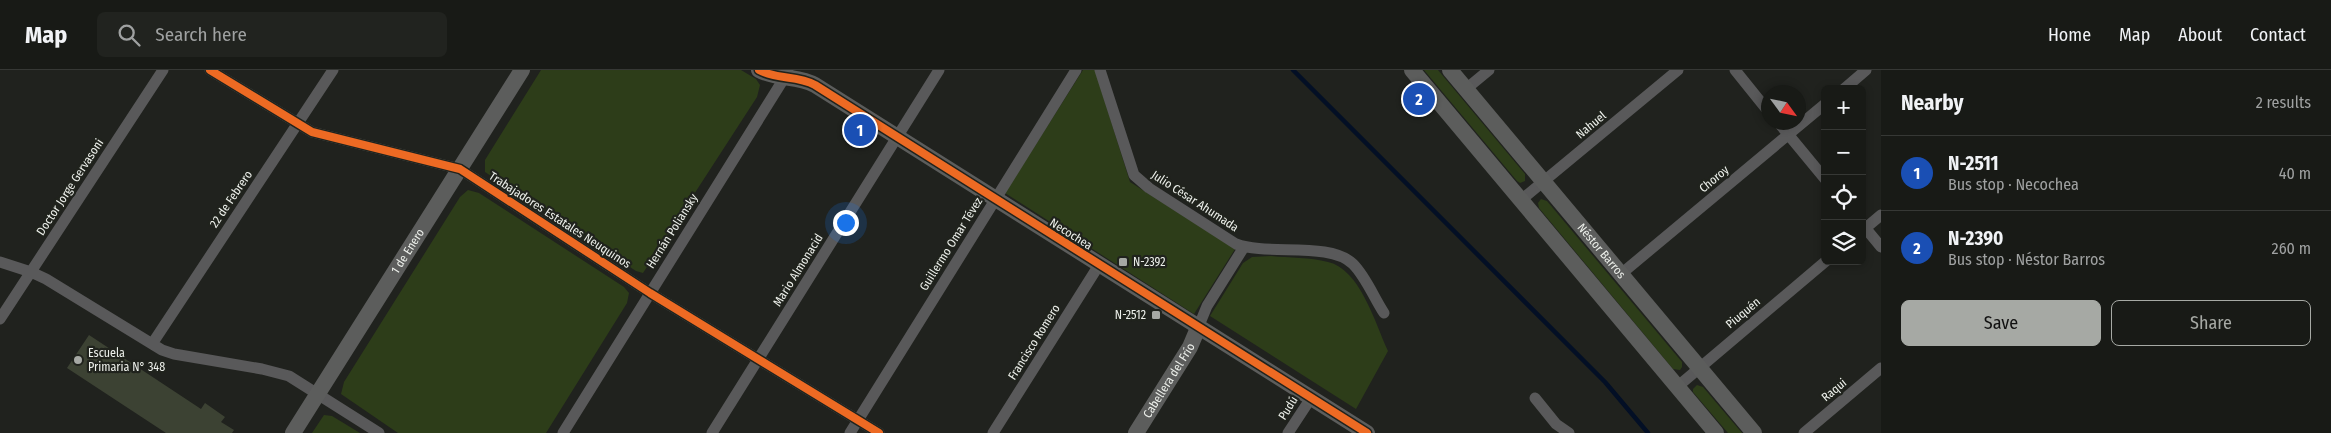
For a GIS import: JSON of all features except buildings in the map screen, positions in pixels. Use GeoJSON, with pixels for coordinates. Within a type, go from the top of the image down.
{"type":"FeatureCollection","features":[{"type":"Feature","properties":{"kind":"street","name":"Doctor Jorge Gervasoni"},"geometry":{"type":"LineString","coordinates":[[0,319],[163,70]]}},
{"type":"Feature","properties":{"kind":"street","name":"Trabajadores Estatales Neuquinos"},"geometry":{"type":"LineString","coordinates":[[210,70],[297,124],[324,137],[460,168],[650,293],[879,433]]}},
{"type":"Feature","properties":{"kind":"street","name":"22 de Febrero"},"geometry":{"type":"LineString","coordinates":[[152,344],[333,70]]}},
{"type":"Feature","properties":{"kind":"street","name":"1 de Enero"},"geometry":{"type":"LineString","coordinates":[[293,433],[522,70]]}},
{"type":"Feature","properties":{"kind":"street","name":"Necochea"},"geometry":{"type":"LineString","coordinates":[[758,70],[771,76],[787,74],[808,81],[1367,433]]}},
{"type":"Feature","properties":{"kind":"street","name":"Mario Almonacid"},"geometry":{"type":"LineString","coordinates":[[712,433],[939,70]]}},
{"type":"Feature","properties":{"kind":"street","name":"Guillermo Omar Tévez"},"geometry":{"type":"LineString","coordinates":[[850,433],[1076,70]]}},
{"type":"Feature","properties":{"kind":"street","name":"Julio César Ahumada"},"geometry":{"type":"LineString","coordinates":[[1100,70],[1134,175],[1149,188],[1228,240],[1244,247],[1328,252],[1341,256],[1355,267],[1384,313]]}},
{"type":"Feature","properties":{"kind":"street"},"geometry":{"type":"LineString","coordinates":[[1412,70],[1716,433]]}},
{"type":"Feature","properties":{"kind":"street","name":"Néstor Barros"},"geometry":{"type":"LineString","coordinates":[[1450,70],[1754,433]]}},
{"type":"Feature","properties":{"kind":"street"},"geometry":{"type":"LineString","coordinates":[[1466,89],[1489,70]]}},
{"type":"Feature","properties":{"kind":"street","name":"Nahuel"},"geometry":{"type":"LineString","coordinates":[[1522,200],[1678,70]]}},
{"type":"Feature","properties":{"kind":"street"},"geometry":{"type":"LineString","coordinates":[[1735,70],[1761,102]]}},
{"type":"Feature","properties":{"kind":"street"},"geometry":{"type":"LineString","coordinates":[[1849,85],[1866,70]]}},
{"type":"Feature","properties":{"kind":"street","name":"Hernán Poliansky"},"geometry":{"type":"LineString","coordinates":[[563,433],[787,74]]}},
{"type":"Feature","properties":{"kind":"street","name":"Choroy"},"geometry":{"type":"LineString","coordinates":[[1621,274],[1821,107]]}},
{"type":"Feature","properties":{"kind":"street"},"geometry":{"type":"LineString","coordinates":[[1784,130],[1822,175]]}},
{"type":"Feature","properties":{"kind":"street"},"geometry":{"type":"LineString","coordinates":[[1866,226],[1881,215]]}},
{"type":"Feature","properties":{"kind":"street"},"geometry":{"type":"LineString","coordinates":[[1866,231],[1881,247]]}},
{"type":"Feature","properties":{"kind":"street","name":"Cabellera del Frío"},"geometry":{"type":"LineString","coordinates":[[1136,433],[1190,347],[1207,306],[1244,247]]}},
{"type":"Feature","properties":{"kind":"street"},"geometry":{"type":"LineString","coordinates":[[0,262],[31,272],[61,288],[152,344],[174,354],[288,376],[380,433]]}},
{"type":"Feature","properties":{"kind":"street","name":"Francisco Romero"},"geometry":{"type":"LineString","coordinates":[[993,433],[1099,265]]}},
{"type":"Feature","properties":{"kind":"street","name":"Piuquén"},"geometry":{"type":"LineString","coordinates":[[1677,387],[1821,265]]}},
{"type":"Feature","properties":{"kind":"street","name":"Raqui"},"geometry":{"type":"LineString","coordinates":[[1804,433],[1881,368]]}},
{"type":"Feature","properties":{"kind":"street","name":"Pudú"},"geometry":{"type":"LineString","coordinates":[[1288,433],[1310,398]]}},
{"type":"Feature","properties":{"kind":"street"},"geometry":{"type":"LineString","coordinates":[[1535,398],[1556,424],[1568,433]]}},
{"type":"Feature","properties":{"kind":"green space"},"geometry":{"type":"Polygon","coordinates":[[[541,70],[741,70],[756,79],[760,85],[757,97],[643,273],[636,271],[485,172],[485,160],[541,70]]]}},
{"type":"Feature","properties":{"kind":"green space"},"geometry":{"type":"Polygon","coordinates":[[[1083,70],[1095,70],[1130,182],[1235,249],[1194,314],[1005,193],[1083,70]]]}},
{"type":"Feature","properties":{"kind":"green space"},"geometry":{"type":"Polygon","coordinates":[[[1424,70],[1438,70],[1525,174],[1525,181],[1520,183],[1517,181],[1424,70]]]}},
{"type":"Feature","properties":{"kind":"green space"},"geometry":{"type":"Polygon","coordinates":[[[468,190],[479,193],[624,287],[629,293],[627,303],[546,433],[398,433],[341,394],[344,382],[460,197],[468,190]]]}},
{"type":"Feature","properties":{"kind":"green space"},"geometry":{"type":"Polygon","coordinates":[[[1541,199],[1547,201],[1682,362],[1680,370],[1673,369],[1539,208],[1538,203],[1541,199]]]}},
{"type":"Feature","properties":{"kind":"green space"},"geometry":{"type":"Polygon","coordinates":[[[1271,256],[1314,259],[1328,262],[1339,267],[1349,275],[1358,286],[1372,312],[1388,351],[1356,409],[1210,316],[1243,263],[1252,257],[1271,256]]]}},
{"type":"Feature","properties":{"kind":"green space"},"geometry":{"type":"Polygon","coordinates":[[[1697,385],[1703,387],[1742,433],[1728,433],[1693,392],[1697,385]]]}},
{"type":"Feature","properties":{"kind":"green space"},"geometry":{"type":"Polygon","coordinates":[[[324,415],[332,416],[360,433],[312,433],[324,415]]]}},
{"type":"Feature","properties":{"kind":"waterway"},"geometry":{"type":"LineString","coordinates":[[1293,70],[1605,382],[1648,433]]}},
{"type":"Feature","properties":{"kind":"cycle path"},"geometry":{"type":"LineString","coordinates":[[210,70],[312,132],[460,169],[650,293],[879,433]]}},
{"type":"Feature","properties":{"kind":"cycle path"},"geometry":{"type":"LineString","coordinates":[[759,70],[815,85],[1367,433]]}},
{"type":"Feature","properties":{"kind":"place","name":"N-2390"},"geometry":{"type":"Point","coordinates":[1419,99]}},
{"type":"Feature","properties":{"kind":"place","name":"N-2511"},"geometry":{"type":"Point","coordinates":[860,130]}},
{"type":"Feature","properties":{"kind":"place","name":"N-2392"},"geometry":{"type":"Point","coordinates":[1123,262]}},
{"type":"Feature","properties":{"kind":"place","name":"N-2512"},"geometry":{"type":"Point","coordinates":[1156,315]}},
{"type":"Feature","properties":{"kind":"place","name":"Escuela Primaria N° 348"},"geometry":{"type":"Point","coordinates":[78,360]}}]}
